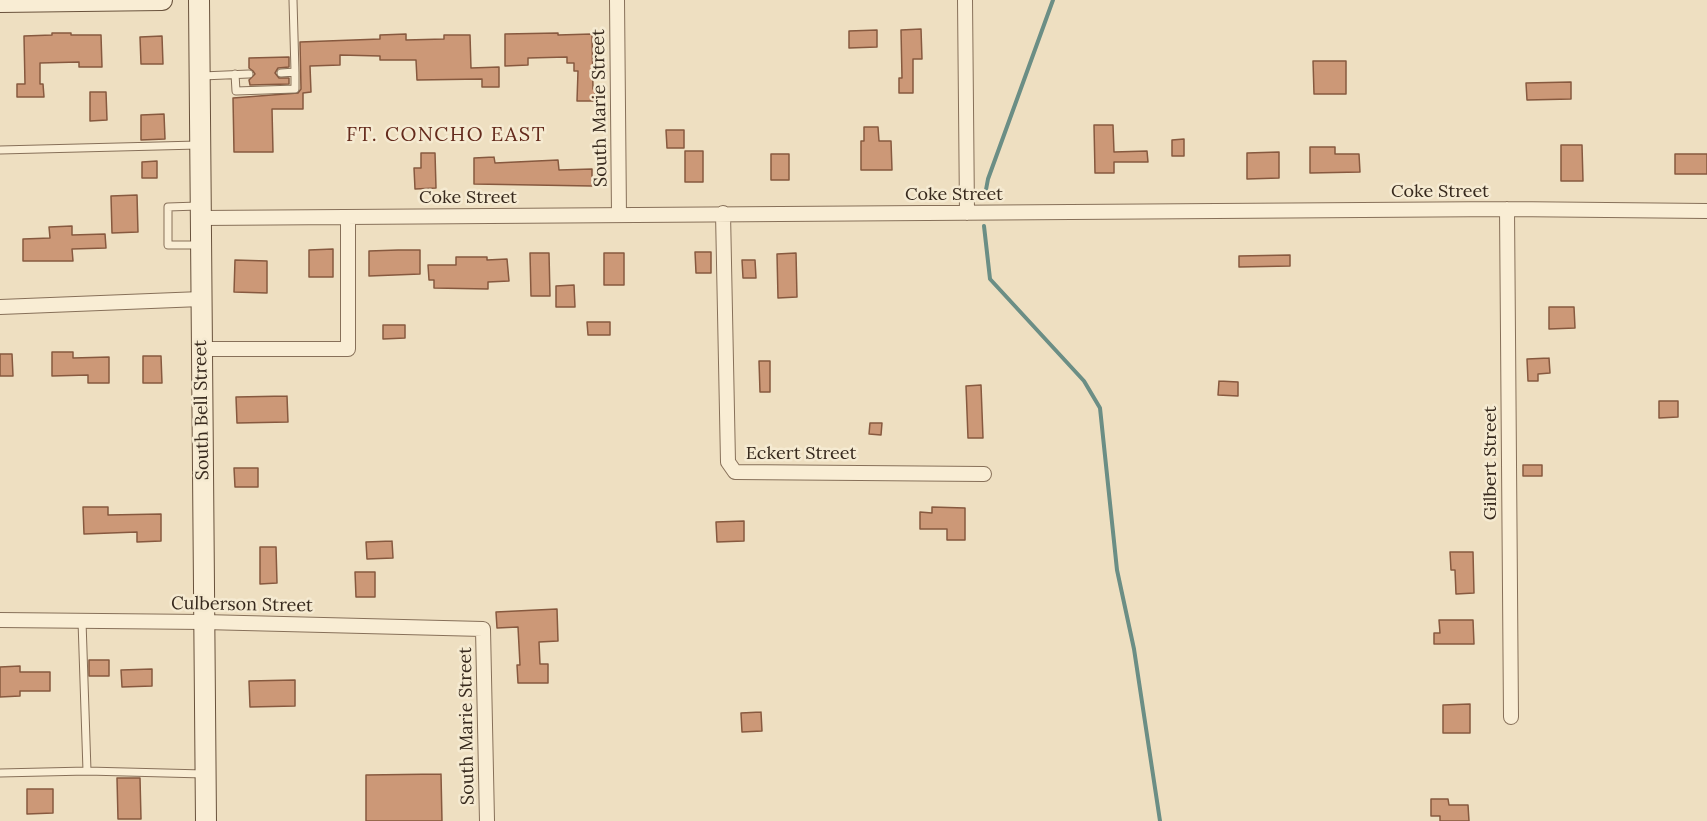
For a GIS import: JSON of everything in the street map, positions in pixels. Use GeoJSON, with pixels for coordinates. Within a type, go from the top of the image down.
{"type":"FeatureCollection","features":[{"type":"Feature","properties":{"kind":"main road"},"geometry":{"type":"LineString","coordinates":[[0,2],[162,0]]}},
{"type":"Feature","properties":{"kind":"main road","name":"South Bell Street"},"geometry":{"type":"LineString","coordinates":[[199,0],[206,821]]}},
{"type":"Feature","properties":{"kind":"street","name":"South Marie Street"},"geometry":{"type":"LineString","coordinates":[[617,0],[619,215]]}},
{"type":"Feature","properties":{"kind":"street"},"geometry":{"type":"LineString","coordinates":[[964,0],[967,213]]}},
{"type":"Feature","properties":{"kind":"street","name":"Coke Street"},"geometry":{"type":"LineString","coordinates":[[200,212],[348,217],[1507,209],[1707,211]]}},
{"type":"Feature","properties":{"kind":"street","name":"Gilbert Street"},"geometry":{"type":"LineString","coordinates":[[1507,209],[1511,717]]}},
{"type":"Feature","properties":{"kind":"street","name":"Eckert Street"},"geometry":{"type":"LineString","coordinates":[[723,213],[728,462],[735,472],[984,474]]}},
{"type":"Feature","properties":{"kind":"street"},"geometry":{"type":"LineString","coordinates":[[202,349],[348,349],[348,217]]}},
{"type":"Feature","properties":{"kind":"street"},"geometry":{"type":"LineString","coordinates":[[0,307],[201,299]]}},
{"type":"Feature","properties":{"kind":"street","name":"Culberson Street"},"geometry":{"type":"LineString","coordinates":[[0,620],[204,622],[483,629]]}},
{"type":"Feature","properties":{"kind":"street","name":"South Marie Street"},"geometry":{"type":"LineString","coordinates":[[483,629],[487,821]]}},
{"type":"Feature","properties":{"kind":"lane"},"geometry":{"type":"LineString","coordinates":[[235,74],[236,91],[295,89],[293,0]]}},
{"type":"Feature","properties":{"kind":"lane"},"geometry":{"type":"LineString","coordinates":[[281,73],[295,72]]}},
{"type":"Feature","properties":{"kind":"lane"},"geometry":{"type":"LineString","coordinates":[[199,76],[249,74]]}},
{"type":"Feature","properties":{"kind":"lane"},"geometry":{"type":"LineString","coordinates":[[0,150],[200,145]]}},
{"type":"Feature","properties":{"kind":"lane"},"geometry":{"type":"LineString","coordinates":[[200,212],[168,207],[168,246],[200,245]]}},
{"type":"Feature","properties":{"kind":"lane"},"geometry":{"type":"LineString","coordinates":[[82,621],[87,771]]}},
{"type":"Feature","properties":{"kind":"lane"},"geometry":{"type":"LineString","coordinates":[[0,773],[87,771],[205,774]]}},
{"type":"Feature","properties":{"kind":"building"},"geometry":{"type":"Polygon","coordinates":[[[921,29],[922,59],[913,59],[913,93],[899,93],[899,78],[902,78],[901,30],[921,29]]]}},
{"type":"Feature","properties":{"kind":"building"},"geometry":{"type":"Polygon","coordinates":[[[877,30],[877,47],[849,48],[849,31],[877,30]]]}},
{"type":"Feature","properties":{"kind":"building"},"geometry":{"type":"Polygon","coordinates":[[[52,33],[101,35],[102,67],[79,67],[79,62],[40,63],[40,84],[43,84],[44,97],[17,97],[17,84],[25,84],[24,36],[52,35],[52,33]]]}},
{"type":"Feature","properties":{"kind":"building"},"geometry":{"type":"Polygon","coordinates":[[[558,33],[558,35],[592,34],[595,101],[577,101],[578,71],[574,71],[574,63],[567,63],[567,57],[528,58],[528,65],[505,66],[505,34],[558,33]]]}},
{"type":"Feature","properties":{"kind":"building"},"geometry":{"type":"Polygon","coordinates":[[[406,34],[406,40],[444,39],[444,35],[470,35],[471,68],[499,67],[499,87],[482,87],[482,79],[417,80],[416,60],[380,60],[380,56],[340,55],[340,65],[310,66],[311,92],[303,93],[303,109],[272,109],[273,152],[234,152],[233,98],[298,93],[301,89],[300,42],[380,39],[380,35],[406,34]]]}},
{"type":"Feature","properties":{"kind":"building"},"geometry":{"type":"Polygon","coordinates":[[[162,36],[163,64],[141,64],[140,37],[162,36]]]}},
{"type":"Feature","properties":{"kind":"building"},"geometry":{"type":"Polygon","coordinates":[[[289,57],[289,67],[278,68],[275,73],[279,78],[289,78],[289,84],[250,85],[249,80],[255,74],[249,68],[249,58],[289,57]]]}},
{"type":"Feature","properties":{"kind":"building"},"geometry":{"type":"Polygon","coordinates":[[[1313,61],[1346,61],[1346,94],[1314,94],[1313,61]]]}},
{"type":"Feature","properties":{"kind":"building"},"geometry":{"type":"Polygon","coordinates":[[[1571,82],[1571,99],[1527,100],[1526,83],[1571,82]]]}},
{"type":"Feature","properties":{"kind":"building"},"geometry":{"type":"Polygon","coordinates":[[[90,92],[106,92],[107,120],[90,121],[90,92]]]}},
{"type":"Feature","properties":{"kind":"building"},"geometry":{"type":"Polygon","coordinates":[[[164,114],[165,139],[141,140],[141,115],[164,114]]]}},
{"type":"Feature","properties":{"kind":"building"},"geometry":{"type":"Polygon","coordinates":[[[1094,125],[1113,125],[1114,152],[1147,151],[1148,162],[1114,162],[1114,173],[1095,173],[1094,125]]]}},
{"type":"Feature","properties":{"kind":"building"},"geometry":{"type":"Polygon","coordinates":[[[864,127],[878,127],[879,141],[891,141],[892,170],[861,170],[861,141],[864,141],[864,127]]]}},
{"type":"Feature","properties":{"kind":"building"},"geometry":{"type":"Polygon","coordinates":[[[666,130],[684,130],[684,148],[667,148],[666,130]]]}},
{"type":"Feature","properties":{"kind":"building"},"geometry":{"type":"Polygon","coordinates":[[[1184,139],[1184,156],[1172,156],[1172,140],[1184,139]]]}},
{"type":"Feature","properties":{"kind":"building"},"geometry":{"type":"Polygon","coordinates":[[[1561,145],[1582,145],[1583,181],[1561,181],[1561,145]]]}},
{"type":"Feature","properties":{"kind":"building"},"geometry":{"type":"Polygon","coordinates":[[[1310,147],[1335,147],[1335,154],[1359,154],[1360,172],[1310,173],[1310,147]]]}},
{"type":"Feature","properties":{"kind":"building"},"geometry":{"type":"Polygon","coordinates":[[[685,151],[703,151],[703,182],[685,182],[685,151]]]}},
{"type":"Feature","properties":{"kind":"building"},"geometry":{"type":"Polygon","coordinates":[[[1279,152],[1279,178],[1247,179],[1247,153],[1279,152]]]}},
{"type":"Feature","properties":{"kind":"building"},"geometry":{"type":"Polygon","coordinates":[[[421,153],[435,153],[436,188],[415,189],[414,168],[421,168],[421,153]]]}},
{"type":"Feature","properties":{"kind":"building"},"geometry":{"type":"Polygon","coordinates":[[[771,154],[789,154],[789,180],[771,180],[771,154]]]}},
{"type":"Feature","properties":{"kind":"building"},"geometry":{"type":"Polygon","coordinates":[[[1675,154],[1707,154],[1707,174],[1675,174],[1675,154]]]}},
{"type":"Feature","properties":{"kind":"building"},"geometry":{"type":"Polygon","coordinates":[[[494,157],[495,163],[558,160],[559,170],[592,169],[592,186],[474,184],[474,158],[494,157]]]}},
{"type":"Feature","properties":{"kind":"building"},"geometry":{"type":"Polygon","coordinates":[[[157,161],[157,178],[142,178],[142,162],[157,161]]]}},
{"type":"Feature","properties":{"kind":"building"},"geometry":{"type":"Polygon","coordinates":[[[137,195],[138,232],[112,233],[111,196],[137,195]]]}},
{"type":"Feature","properties":{"kind":"building"},"geometry":{"type":"Polygon","coordinates":[[[72,226],[72,235],[105,234],[106,248],[72,249],[73,261],[23,261],[23,239],[50,238],[49,227],[72,226]]]}},
{"type":"Feature","properties":{"kind":"building"},"geometry":{"type":"Polygon","coordinates":[[[333,249],[333,277],[309,277],[309,250],[333,249]]]}},
{"type":"Feature","properties":{"kind":"building"},"geometry":{"type":"Polygon","coordinates":[[[420,250],[420,274],[369,276],[369,251],[420,250]]]}},
{"type":"Feature","properties":{"kind":"building"},"geometry":{"type":"Polygon","coordinates":[[[695,252],[711,252],[711,273],[696,273],[695,252]]]}},
{"type":"Feature","properties":{"kind":"building"},"geometry":{"type":"Polygon","coordinates":[[[530,253],[549,253],[550,296],[531,296],[530,253]]]}},
{"type":"Feature","properties":{"kind":"building"},"geometry":{"type":"Polygon","coordinates":[[[604,253],[624,253],[624,285],[604,285],[604,253]]]}},
{"type":"Feature","properties":{"kind":"building"},"geometry":{"type":"Polygon","coordinates":[[[796,253],[797,297],[778,298],[777,254],[796,253]]]}},
{"type":"Feature","properties":{"kind":"building"},"geometry":{"type":"Polygon","coordinates":[[[1290,255],[1290,266],[1239,267],[1239,256],[1290,255]]]}},
{"type":"Feature","properties":{"kind":"building"},"geometry":{"type":"Polygon","coordinates":[[[456,257],[507,259],[509,281],[488,282],[488,289],[434,288],[434,280],[429,280],[428,265],[456,265],[456,257]]]}},
{"type":"Feature","properties":{"kind":"building"},"geometry":{"type":"Polygon","coordinates":[[[235,260],[267,261],[267,293],[234,292],[235,260]]]}},
{"type":"Feature","properties":{"kind":"building"},"geometry":{"type":"Polygon","coordinates":[[[742,260],[755,260],[756,278],[743,278],[742,260]]]}},
{"type":"Feature","properties":{"kind":"building"},"geometry":{"type":"Polygon","coordinates":[[[574,285],[575,307],[556,307],[556,286],[574,285]]]}},
{"type":"Feature","properties":{"kind":"building"},"geometry":{"type":"Polygon","coordinates":[[[1549,307],[1574,307],[1575,328],[1549,329],[1549,307]]]}},
{"type":"Feature","properties":{"kind":"building"},"geometry":{"type":"Polygon","coordinates":[[[587,322],[610,322],[610,335],[588,335],[587,322]]]}},
{"type":"Feature","properties":{"kind":"building"},"geometry":{"type":"Polygon","coordinates":[[[383,325],[405,325],[405,338],[383,339],[383,325]]]}},
{"type":"Feature","properties":{"kind":"building"},"geometry":{"type":"Polygon","coordinates":[[[52,352],[73,352],[73,358],[109,357],[109,383],[88,383],[88,375],[52,376],[52,352]]]}},
{"type":"Feature","properties":{"kind":"building"},"geometry":{"type":"Polygon","coordinates":[[[0,354],[12,354],[13,376],[0,376],[0,354]]]}},
{"type":"Feature","properties":{"kind":"building"},"geometry":{"type":"Polygon","coordinates":[[[143,356],[161,356],[162,383],[143,383],[143,356]]]}},
{"type":"Feature","properties":{"kind":"building"},"geometry":{"type":"Polygon","coordinates":[[[1549,358],[1550,373],[1538,374],[1538,381],[1528,381],[1527,359],[1549,358]]]}},
{"type":"Feature","properties":{"kind":"building"},"geometry":{"type":"Polygon","coordinates":[[[759,361],[770,361],[770,392],[760,392],[759,361]]]}},
{"type":"Feature","properties":{"kind":"building"},"geometry":{"type":"Polygon","coordinates":[[[1219,381],[1238,382],[1238,396],[1218,395],[1219,381]]]}},
{"type":"Feature","properties":{"kind":"building"},"geometry":{"type":"Polygon","coordinates":[[[981,385],[983,438],[968,438],[966,386],[981,385]]]}},
{"type":"Feature","properties":{"kind":"building"},"geometry":{"type":"Polygon","coordinates":[[[287,396],[288,422],[237,423],[236,397],[287,396]]]}},
{"type":"Feature","properties":{"kind":"building"},"geometry":{"type":"Polygon","coordinates":[[[1659,401],[1678,401],[1678,417],[1659,418],[1659,401]]]}},
{"type":"Feature","properties":{"kind":"building"},"geometry":{"type":"Polygon","coordinates":[[[870,423],[882,423],[881,435],[869,434],[870,423]]]}},
{"type":"Feature","properties":{"kind":"building"},"geometry":{"type":"Polygon","coordinates":[[[1523,465],[1542,465],[1542,476],[1523,476],[1523,465]]]}},
{"type":"Feature","properties":{"kind":"building"},"geometry":{"type":"Polygon","coordinates":[[[234,468],[258,468],[258,487],[235,487],[234,468]]]}},
{"type":"Feature","properties":{"kind":"building"},"geometry":{"type":"Polygon","coordinates":[[[83,507],[108,507],[108,515],[161,514],[161,541],[137,542],[137,532],[84,534],[83,507]]]}},
{"type":"Feature","properties":{"kind":"building"},"geometry":{"type":"Polygon","coordinates":[[[932,507],[965,508],[965,540],[947,540],[947,529],[920,529],[920,512],[932,513],[932,507]]]}},
{"type":"Feature","properties":{"kind":"building"},"geometry":{"type":"Polygon","coordinates":[[[744,521],[744,541],[717,542],[716,522],[744,521]]]}},
{"type":"Feature","properties":{"kind":"building"},"geometry":{"type":"Polygon","coordinates":[[[392,541],[393,558],[367,559],[366,542],[392,541]]]}},
{"type":"Feature","properties":{"kind":"building"},"geometry":{"type":"Polygon","coordinates":[[[260,547],[276,547],[277,583],[260,584],[260,547]]]}},
{"type":"Feature","properties":{"kind":"building"},"geometry":{"type":"Polygon","coordinates":[[[1450,552],[1473,552],[1474,593],[1456,594],[1455,570],[1451,570],[1450,552]]]}},
{"type":"Feature","properties":{"kind":"building"},"geometry":{"type":"Polygon","coordinates":[[[355,572],[375,572],[375,597],[356,597],[355,572]]]}},
{"type":"Feature","properties":{"kind":"building"},"geometry":{"type":"Polygon","coordinates":[[[557,609],[558,641],[539,642],[540,664],[548,664],[548,683],[518,683],[517,665],[520,665],[518,627],[497,628],[496,612],[557,609]]]}},
{"type":"Feature","properties":{"kind":"building"},"geometry":{"type":"Polygon","coordinates":[[[1439,620],[1473,620],[1474,644],[1434,644],[1434,633],[1440,633],[1439,620]]]}},
{"type":"Feature","properties":{"kind":"building"},"geometry":{"type":"Polygon","coordinates":[[[89,660],[109,660],[109,676],[89,676],[89,660]]]}},
{"type":"Feature","properties":{"kind":"building"},"geometry":{"type":"Polygon","coordinates":[[[20,666],[20,672],[50,672],[50,691],[20,691],[20,696],[0,697],[0,667],[20,666]]]}},
{"type":"Feature","properties":{"kind":"building"},"geometry":{"type":"Polygon","coordinates":[[[152,669],[152,686],[122,687],[121,670],[152,669]]]}},
{"type":"Feature","properties":{"kind":"building"},"geometry":{"type":"Polygon","coordinates":[[[295,680],[295,706],[250,707],[249,681],[295,680]]]}},
{"type":"Feature","properties":{"kind":"building"},"geometry":{"type":"Polygon","coordinates":[[[1470,704],[1470,733],[1443,733],[1443,705],[1470,704]]]}},
{"type":"Feature","properties":{"kind":"building"},"geometry":{"type":"Polygon","coordinates":[[[761,712],[762,731],[742,732],[741,713],[761,712]]]}},
{"type":"Feature","properties":{"kind":"building"},"geometry":{"type":"Polygon","coordinates":[[[441,774],[442,821],[366,821],[366,775],[441,774]]]}},
{"type":"Feature","properties":{"kind":"building"},"geometry":{"type":"Polygon","coordinates":[[[117,778],[140,778],[141,819],[118,819],[117,778]]]}},
{"type":"Feature","properties":{"kind":"building"},"geometry":{"type":"Polygon","coordinates":[[[27,789],[53,789],[53,813],[27,814],[27,789]]]}},
{"type":"Feature","properties":{"kind":"building"},"geometry":{"type":"Polygon","coordinates":[[[1431,799],[1448,799],[1449,805],[1468,805],[1469,821],[1440,821],[1440,816],[1431,816],[1431,799]]]}},
{"type":"Feature","properties":{"kind":"waterway"},"geometry":{"type":"LineString","coordinates":[[985,195],[988,179],[1053,0]]}},
{"type":"Feature","properties":{"kind":"waterway"},"geometry":{"type":"LineString","coordinates":[[984,226],[990,279],[1084,381],[1100,408],[1117,570],[1134,649],[1160,821]]}},
{"type":"Feature","properties":{"kind":"district","name":"FT. CONCHO EAST"},"geometry":{"type":"Point","coordinates":[446,135]}}]}
